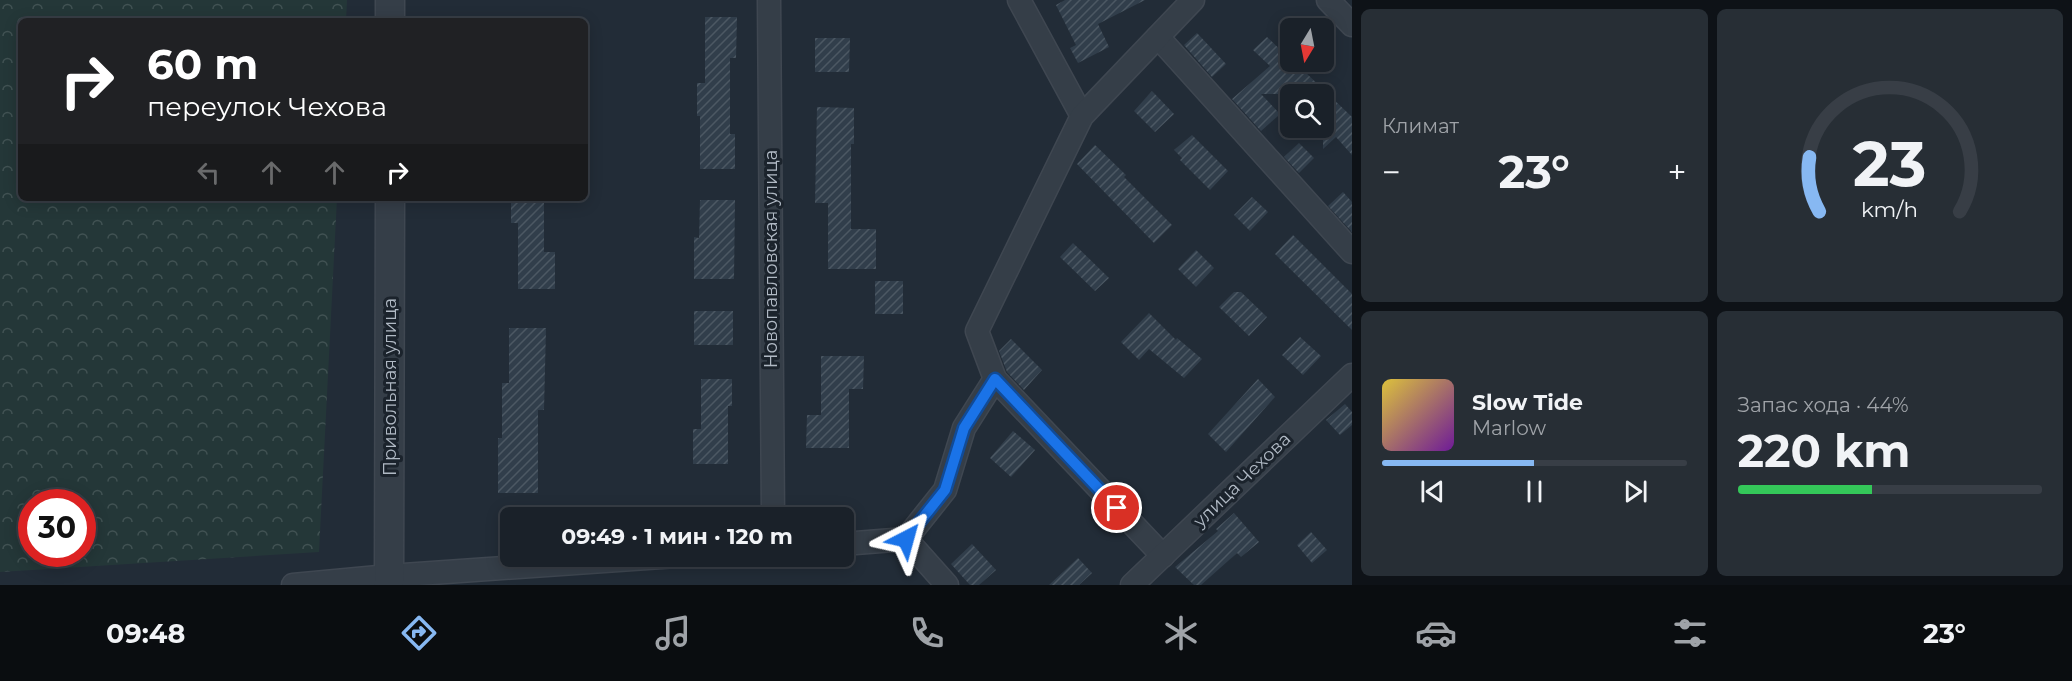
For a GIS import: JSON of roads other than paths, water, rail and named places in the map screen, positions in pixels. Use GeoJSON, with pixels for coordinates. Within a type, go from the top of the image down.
{"type":"FeatureCollection","features":[{"type":"Feature","properties":{"kind":"street"},"geometry":{"type":"LineString","coordinates":[[390,0],[390,18]]}},
{"type":"Feature","properties":{"kind":"street","name":"Новопавловская улица"},"geometry":{"type":"LineString","coordinates":[[769,0],[773,507]]}},
{"type":"Feature","properties":{"kind":"street"},"geometry":{"type":"LineString","coordinates":[[1019,0],[1082,116]]}},
{"type":"Feature","properties":{"kind":"street"},"geometry":{"type":"LineString","coordinates":[[1163,556],[995,379],[976,331],[1082,116],[1193,0]]}},
{"type":"Feature","properties":{"kind":"street"},"geometry":{"type":"LineString","coordinates":[[1328,0],[1352,25]]}},
{"type":"Feature","properties":{"kind":"street"},"geometry":{"type":"LineString","coordinates":[[1158,37],[1352,252]]}},
{"type":"Feature","properties":{"kind":"street","name":"Привольная улица"},"geometry":{"type":"LineString","coordinates":[[389,581],[390,201]]}},
{"type":"Feature","properties":{"kind":"street","name":"улица Чехова"},"geometry":{"type":"LineString","coordinates":[[1132,585],[1352,375]]}},
{"type":"Feature","properties":{"kind":"street"},"geometry":{"type":"LineString","coordinates":[[854,543],[906,539],[945,490],[964,428],[995,379]]}},
{"type":"Feature","properties":{"kind":"street"},"geometry":{"type":"LineString","coordinates":[[906,539],[946,585]]}},
{"type":"Feature","properties":{"kind":"street"},"geometry":{"type":"LineString","coordinates":[[293,585],[389,581],[550,567]]}}]}
